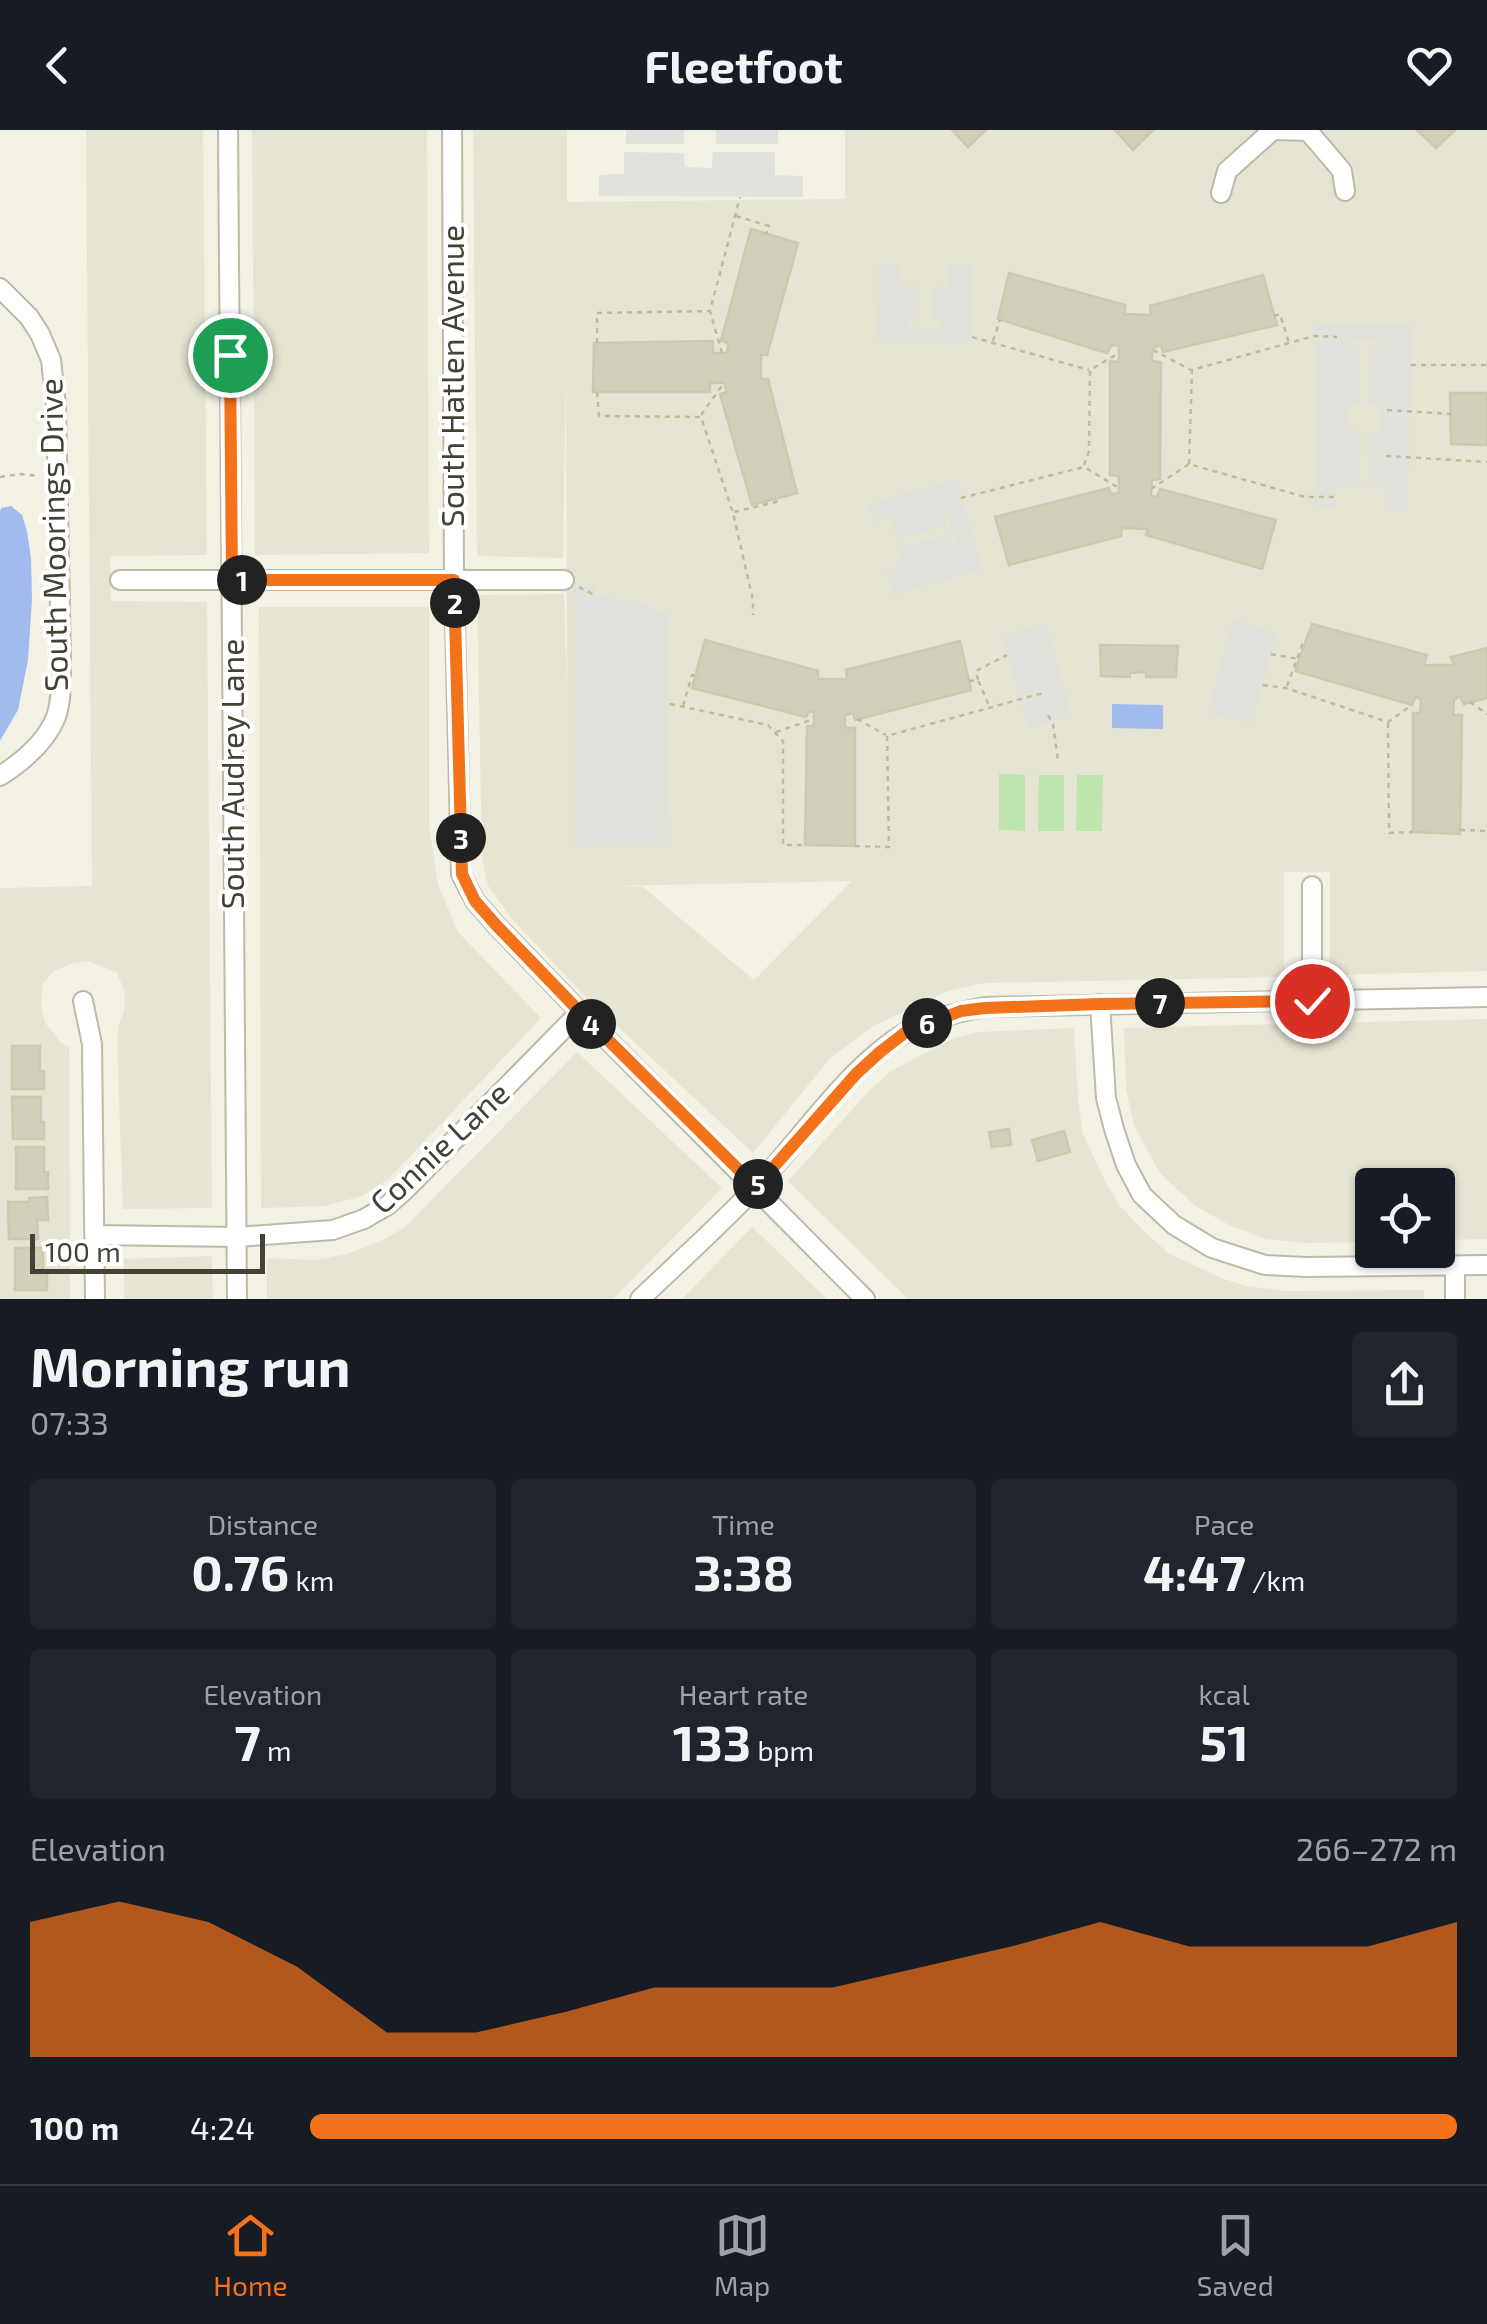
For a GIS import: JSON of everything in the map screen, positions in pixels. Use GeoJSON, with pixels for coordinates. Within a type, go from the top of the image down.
{"type":"FeatureCollection","features":[{"type":"Feature","properties":{"kind":"street","name":"South Audrey Lane"},"geometry":{"type":"LineString","coordinates":[[228,130],[237,1299]]}},
{"type":"Feature","properties":{"kind":"street","name":"South Hatlen Avenue"},"geometry":{"type":"LineString","coordinates":[[452,130],[454,580],[462,874],[475,901],[580,1012],[865,1299]]}},
{"type":"Feature","properties":{"kind":"street"},"geometry":{"type":"LineString","coordinates":[[1221,194],[1227,171],[1273,130],[1308,132],[1342,171],[1345,191]]}},
{"type":"Feature","properties":{"kind":"street","name":"South Moorings Drive"},"geometry":{"type":"LineString","coordinates":[[0,288],[29,317],[51,360],[56,406],[61,660],[56,716],[34,750],[0,776]]}},
{"type":"Feature","properties":{"kind":"street"},"geometry":{"type":"LineString","coordinates":[[120,580],[564,580]]}},
{"type":"Feature","properties":{"kind":"street"},"geometry":{"type":"LineString","coordinates":[[1312,886],[1312,1001]]}},
{"type":"Feature","properties":{"kind":"street"},"geometry":{"type":"LineString","coordinates":[[640,1299],[756,1187],[880,1052],[906,1032],[961,1011],[1100,1004],[1487,996]]}},
{"type":"Feature","properties":{"kind":"street"},"geometry":{"type":"LineString","coordinates":[[83,1001],[92,1044],[95,1299]]}},
{"type":"Feature","properties":{"kind":"street"},"geometry":{"type":"LineString","coordinates":[[1100,1004],[1106,1098],[1126,1165],[1142,1195],[1174,1224],[1212,1248],[1266,1265],[1355,1267]]}},
{"type":"Feature","properties":{"kind":"street","name":"Connie Lane"},"geometry":{"type":"LineString","coordinates":[[95,1235],[237,1237],[333,1230],[364,1219],[388,1205],[580,1012]]}},
{"type":"Feature","properties":{"kind":"street"},"geometry":{"type":"LineString","coordinates":[[1455,1266],[1487,1265]]}},
{"type":"Feature","properties":{"kind":"street"},"geometry":{"type":"LineString","coordinates":[[1454,1268],[1455,1299]]}},
{"type":"Feature","properties":{"kind":"path"},"geometry":{"type":"LineString","coordinates":[[722,352],[710,311],[740,197]]}},
{"type":"Feature","properties":{"kind":"path"},"geometry":{"type":"LineString","coordinates":[[735,216],[769,226],[766,234]]}},
{"type":"Feature","properties":{"kind":"path"},"geometry":{"type":"LineString","coordinates":[[597,343],[597,313],[710,311]]}},
{"type":"Feature","properties":{"kind":"path"},"geometry":{"type":"LineString","coordinates":[[1274,316],[1280,314],[1290,344]]}},
{"type":"Feature","properties":{"kind":"path"},"geometry":{"type":"LineString","coordinates":[[992,343],[1000,320]]}},
{"type":"Feature","properties":{"kind":"path"},"geometry":{"type":"LineString","coordinates":[[1153,350],[1192,370],[1314,336],[1337,338]]}},
{"type":"Feature","properties":{"kind":"path"},"geometry":{"type":"LineString","coordinates":[[972,337],[1090,370],[1119,353]]}},
{"type":"Feature","properties":{"kind":"path"},"geometry":{"type":"LineString","coordinates":[[1411,364],[1487,365]]}},
{"type":"Feature","properties":{"kind":"path"},"geometry":{"type":"LineString","coordinates":[[1084,466],[1089,451],[1090,370]]}},
{"type":"Feature","properties":{"kind":"path"},"geometry":{"type":"LineString","coordinates":[[1189,464],[1192,370]]}},
{"type":"Feature","properties":{"kind":"path"},"geometry":{"type":"LineString","coordinates":[[700,416],[724,382]]}},
{"type":"Feature","properties":{"kind":"path"},"geometry":{"type":"LineString","coordinates":[[597,392],[599,416],[700,416]]}},
{"type":"Feature","properties":{"kind":"path"},"geometry":{"type":"LineString","coordinates":[[1387,410],[1451,414]]}},
{"type":"Feature","properties":{"kind":"path"},"geometry":{"type":"LineString","coordinates":[[700,416],[733,513],[753,615]]}},
{"type":"Feature","properties":{"kind":"path"},"geometry":{"type":"LineString","coordinates":[[1386,456],[1487,462]]}},
{"type":"Feature","properties":{"kind":"path"},"geometry":{"type":"LineString","coordinates":[[1151,489],[1189,464],[1305,496],[1336,497]]}},
{"type":"Feature","properties":{"kind":"path"},"geometry":{"type":"LineString","coordinates":[[961,498],[1084,466],[1119,488]]}},
{"type":"Feature","properties":{"kind":"path"},"geometry":{"type":"LineString","coordinates":[[0,477],[45,477]]}},
{"type":"Feature","properties":{"kind":"path"},"geometry":{"type":"LineString","coordinates":[[733,513],[779,498]]}},
{"type":"Feature","properties":{"kind":"path"},"geometry":{"type":"LineString","coordinates":[[1286,688],[1304,640]]}},
{"type":"Feature","properties":{"kind":"path"},"geometry":{"type":"LineString","coordinates":[[1271,654],[1298,659]]}},
{"type":"Feature","properties":{"kind":"path"},"geometry":{"type":"LineString","coordinates":[[991,709],[976,671],[1008,655]]}},
{"type":"Feature","properties":{"kind":"path"},"geometry":{"type":"LineString","coordinates":[[683,707],[692,675],[696,674]]}},
{"type":"Feature","properties":{"kind":"path"},"geometry":{"type":"LineString","coordinates":[[969,681],[978,680]]}},
{"type":"Feature","properties":{"kind":"path"},"geometry":{"type":"LineString","coordinates":[[1262,685],[1286,688],[1388,722]]}},
{"type":"Feature","properties":{"kind":"path"},"geometry":{"type":"LineString","coordinates":[[858,719],[888,736],[1043,693]]}},
{"type":"Feature","properties":{"kind":"path"},"geometry":{"type":"LineString","coordinates":[[1470,702],[1487,714]]}},
{"type":"Feature","properties":{"kind":"path"},"geometry":{"type":"LineString","coordinates":[[670,704],[768,725],[784,741],[783,846],[804,846]]}},
{"type":"Feature","properties":{"kind":"path"},"geometry":{"type":"LineString","coordinates":[[1388,722],[1412,705]]}},
{"type":"Feature","properties":{"kind":"path"},"geometry":{"type":"LineString","coordinates":[[1048,715],[1054,724],[1058,761]]}},
{"type":"Feature","properties":{"kind":"path"},"geometry":{"type":"LineString","coordinates":[[775,732],[814,719]]}},
{"type":"Feature","properties":{"kind":"path"},"geometry":{"type":"LineString","coordinates":[[1388,722],[1389,832],[1413,832]]}},
{"type":"Feature","properties":{"kind":"path"},"geometry":{"type":"LineString","coordinates":[[855,846],[889,847],[888,736]]}},
{"type":"Feature","properties":{"kind":"path"},"geometry":{"type":"LineString","coordinates":[[1460,830],[1487,831]]}},
{"type":"Feature","properties":{"kind":"shaded area"},"geometry":{"type":"Polygon","coordinates":[[[86,130],[203,130],[207,555],[110,556],[111,601],[207,602],[212,1208],[123,1209],[117,1040],[125,992],[117,973],[88,961],[54,971],[43,983],[41,1004],[45,1023],[69,1048],[70,1299],[0,1299],[0,888],[92,886],[86,130]]]}},
{"type":"Feature","properties":{"kind":"shaded area"},"geometry":{"type":"Polygon","coordinates":[[[252,130],[427,130],[429,553],[255,555],[252,130]]]}},
{"type":"Feature","properties":{"kind":"shaded area"},"geometry":{"type":"Polygon","coordinates":[[[473,130],[567,130],[567,202],[845,199],[845,130],[1487,130],[1487,971],[1330,975],[1330,872],[1284,872],[1284,977],[985,983],[950,990],[875,1025],[830,1058],[753,1153],[581,992],[512,919],[487,884],[482,857],[477,595],[564,594],[567,697],[566,367],[563,558],[477,556],[473,130]],[[852,881],[612,886],[643,887],[754,980],[852,881]]]}},
{"type":"Feature","properties":{"kind":"shaded area"},"geometry":{"type":"Polygon","coordinates":[[[626,130],[684,130],[684,144],[626,144],[626,130]]]}},
{"type":"Feature","properties":{"kind":"shaded area"},"geometry":{"type":"Polygon","coordinates":[[[716,130],[778,130],[778,144],[716,144],[716,130]]]}},
{"type":"Feature","properties":{"kind":"shaded area"},"geometry":{"type":"Polygon","coordinates":[[[624,152],[684,153],[685,167],[712,168],[713,152],[775,152],[775,175],[803,176],[803,197],[599,196],[599,175],[624,174],[624,152]]]}},
{"type":"Feature","properties":{"kind":"shaded area"},"geometry":{"type":"Polygon","coordinates":[[[879,264],[899,264],[899,286],[920,286],[919,321],[909,321],[909,329],[941,330],[942,319],[931,319],[932,287],[947,287],[948,264],[974,264],[972,344],[877,342],[879,264]]]}},
{"type":"Feature","properties":{"kind":"shaded area"},"geometry":{"type":"Polygon","coordinates":[[[1315,325],[1412,325],[1408,512],[1385,511],[1386,487],[1369,487],[1367,433],[1380,433],[1381,405],[1367,404],[1370,346],[1380,346],[1380,339],[1348,339],[1349,345],[1360,345],[1360,404],[1347,404],[1347,430],[1360,431],[1361,487],[1337,488],[1336,508],[1315,509],[1315,325]]]}},
{"type":"Feature","properties":{"kind":"shaded area"},"geometry":{"type":"Polygon","coordinates":[[[957,479],[982,569],[893,595],[886,572],[904,566],[899,548],[949,534],[956,543],[948,514],[944,516],[947,526],[897,539],[891,516],[873,522],[868,504],[957,479]]]}},
{"type":"Feature","properties":{"kind":"shaded area"},"geometry":{"type":"Polygon","coordinates":[[[574,583],[594,584],[595,595],[648,604],[649,610],[669,611],[670,846],[575,847],[574,583]]]}},
{"type":"Feature","properties":{"kind":"shaded area"},"geometry":{"type":"Polygon","coordinates":[[[259,607],[429,607],[429,825],[438,885],[458,932],[541,1018],[389,1179],[362,1196],[325,1206],[261,1208],[259,607]]]}},
{"type":"Feature","properties":{"kind":"shaded area"},"geometry":{"type":"Polygon","coordinates":[[[1232,620],[1277,632],[1252,724],[1208,713],[1232,620]]]}},
{"type":"Feature","properties":{"kind":"shaded area"},"geometry":{"type":"Polygon","coordinates":[[[1046,624],[1072,716],[1028,728],[1002,636],[1046,624]]]}},
{"type":"Feature","properties":{"kind":"shaded area"},"geometry":{"type":"Polygon","coordinates":[[[1487,1019],[1487,1239],[1455,1240],[1455,1168],[1355,1168],[1355,1242],[1266,1239],[1229,1225],[1194,1205],[1160,1173],[1134,1126],[1126,1088],[1124,1028],[1487,1019]]]}},
{"type":"Feature","properties":{"kind":"shaded area"},"geometry":{"type":"Polygon","coordinates":[[[1074,1028],[1083,1134],[1120,1206],[1168,1253],[1246,1286],[1285,1291],[1424,1290],[1424,1299],[908,1299],[788,1181],[891,1071],[955,1038],[979,1032],[1074,1028]]]}},
{"type":"Feature","properties":{"kind":"shaded area"},"geometry":{"type":"Polygon","coordinates":[[[577,1052],[722,1188],[613,1299],[267,1299],[267,1258],[315,1260],[347,1254],[404,1228],[577,1052]]]}},
{"type":"Feature","properties":{"kind":"shaded area"},"geometry":{"type":"Polygon","coordinates":[[[752,1227],[827,1299],[682,1299],[752,1227]]]}},
{"type":"Feature","properties":{"kind":"shaded area"},"geometry":{"type":"Polygon","coordinates":[[[212,1256],[213,1299],[124,1299],[124,1259],[212,1256]]]}},
{"type":"Feature","properties":{"kind":"green space"},"geometry":{"type":"Polygon","coordinates":[[[999,774],[1025,775],[1025,831],[999,830],[999,774]]]}},
{"type":"Feature","properties":{"kind":"green space"},"geometry":{"type":"Polygon","coordinates":[[[1039,775],[1064,775],[1064,831],[1038,831],[1039,775]]]}},
{"type":"Feature","properties":{"kind":"green space"},"geometry":{"type":"Polygon","coordinates":[[[1077,775],[1103,775],[1102,831],[1076,831],[1077,775]]]}},
{"type":"Feature","properties":{"kind":"water"},"geometry":{"type":"Polygon","coordinates":[[[11,506],[22,515],[27,531],[32,600],[28,660],[18,710],[0,741],[0,512],[1,508],[11,506]]]}},
{"type":"Feature","properties":{"kind":"water"},"geometry":{"type":"Polygon","coordinates":[[[1112,704],[1163,705],[1163,729],[1112,728],[1112,704]]]}},
{"type":"Feature","properties":{"kind":"building"},"geometry":{"type":"Polygon","coordinates":[[[952,130],[986,130],[968,147],[952,130]]]}},
{"type":"Feature","properties":{"kind":"building"},"geometry":{"type":"Polygon","coordinates":[[[1115,130],[1153,130],[1133,150],[1115,130]]]}},
{"type":"Feature","properties":{"kind":"building"},"geometry":{"type":"Polygon","coordinates":[[[1417,130],[1455,130],[1436,148],[1417,130]]]}},
{"type":"Feature","properties":{"kind":"building"},"geometry":{"type":"Polygon","coordinates":[[[751,229],[798,243],[767,355],[761,355],[761,379],[768,379],[797,493],[752,505],[720,394],[727,392],[724,383],[710,383],[710,392],[593,392],[594,343],[713,341],[713,353],[727,353],[728,343],[721,341],[751,229]]]}},
{"type":"Feature","properties":{"kind":"building"},"geometry":{"type":"Polygon","coordinates":[[[1009,273],[1125,305],[1125,314],[1151,315],[1150,306],[1263,275],[1277,325],[1163,352],[1161,345],[1153,348],[1152,361],[1161,362],[1160,479],[1152,480],[1151,496],[1157,497],[1160,489],[1276,520],[1262,569],[1146,535],[1148,529],[1122,528],[1121,536],[1009,565],[995,517],[1109,488],[1111,494],[1119,493],[1119,476],[1110,475],[1110,361],[1119,362],[1119,346],[1112,345],[1107,353],[998,319],[1009,273]]]}},
{"type":"Feature","properties":{"kind":"building"},"geometry":{"type":"Polygon","coordinates":[[[1450,393],[1487,393],[1487,445],[1451,444],[1450,393]]]}},
{"type":"Feature","properties":{"kind":"building"},"geometry":{"type":"Polygon","coordinates":[[[1312,624],[1427,655],[1424,665],[1454,665],[1451,657],[1487,648],[1487,698],[1464,704],[1460,696],[1454,700],[1453,715],[1462,715],[1460,834],[1413,832],[1413,713],[1420,713],[1421,700],[1416,696],[1412,705],[1295,671],[1312,624]]]}},
{"type":"Feature","properties":{"kind":"building"},"geometry":{"type":"Polygon","coordinates":[[[705,640],[818,671],[818,679],[847,679],[846,670],[960,641],[971,690],[855,720],[853,713],[845,715],[845,728],[855,728],[855,846],[805,845],[807,726],[814,726],[814,712],[809,711],[806,717],[692,688],[705,640]]]}},
{"type":"Feature","properties":{"kind":"building"},"geometry":{"type":"Polygon","coordinates":[[[1100,645],[1178,646],[1176,677],[1146,677],[1146,672],[1130,673],[1130,677],[1101,676],[1100,645]]]}},
{"type":"Feature","properties":{"kind":"building"},"geometry":{"type":"Polygon","coordinates":[[[12,1046],[40,1046],[44,1089],[12,1089],[12,1046]]]}},
{"type":"Feature","properties":{"kind":"building"},"geometry":{"type":"Polygon","coordinates":[[[12,1097],[41,1097],[44,1139],[13,1139],[12,1097]]]}},
{"type":"Feature","properties":{"kind":"building"},"geometry":{"type":"Polygon","coordinates":[[[1009,1129],[1011,1145],[992,1147],[989,1132],[1009,1129]]]}},
{"type":"Feature","properties":{"kind":"building"},"geometry":{"type":"Polygon","coordinates":[[[1064,1131],[1070,1152],[1038,1161],[1032,1140],[1064,1131]]]}},
{"type":"Feature","properties":{"kind":"building"},"geometry":{"type":"Polygon","coordinates":[[[16,1147],[44,1147],[48,1189],[16,1189],[16,1147]]]}},
{"type":"Feature","properties":{"kind":"building"},"geometry":{"type":"Polygon","coordinates":[[[47,1197],[48,1220],[37,1220],[38,1239],[9,1239],[8,1202],[47,1197]]]}},
{"type":"Feature","properties":{"kind":"building"},"geometry":{"type":"Polygon","coordinates":[[[15,1248],[43,1248],[47,1290],[15,1290],[15,1248]]]}},
{"type":"Feature","properties":{"kind":"route"},"geometry":{"type":"LineString","coordinates":[[230,355],[232,580],[454,580],[462,874],[475,901],[756,1187],[880,1052],[906,1032],[961,1011],[1100,1004],[1312,1001]]}}]}
